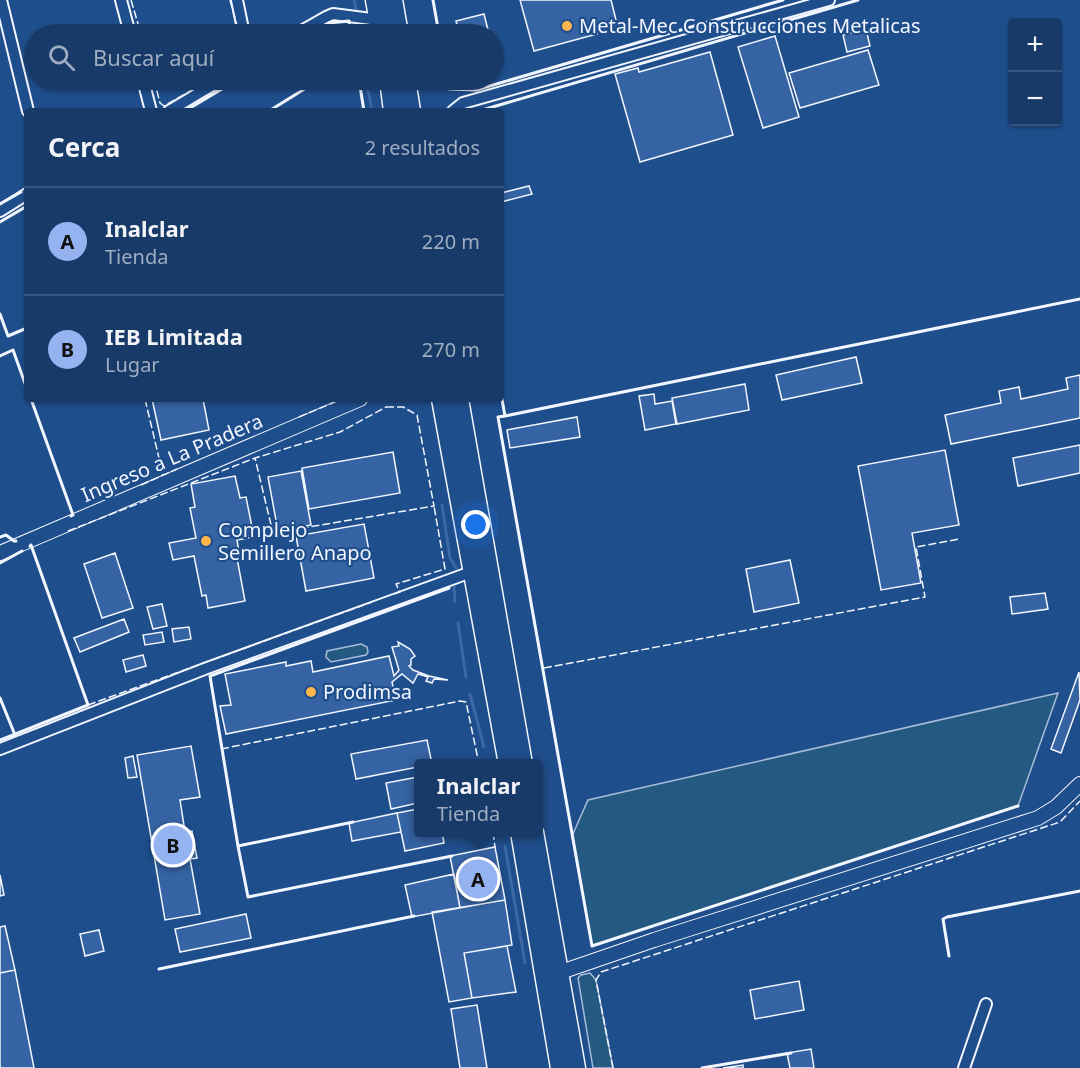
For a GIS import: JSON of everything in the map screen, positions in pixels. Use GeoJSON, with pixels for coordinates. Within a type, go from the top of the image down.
{"type":"FeatureCollection","features":[{"type":"Feature","properties":{"kind":"highway"},"geometry":{"type":"LineString","coordinates":[[375,0],[379,24]]}},
{"type":"Feature","properties":{"kind":"highway"},"geometry":{"type":"LineString","coordinates":[[393,0],[397,24]]}},
{"type":"Feature","properties":{"kind":"highway"},"geometry":{"type":"LineString","coordinates":[[390,90],[393,108]]}},
{"type":"Feature","properties":{"kind":"highway"},"geometry":{"type":"LineString","coordinates":[[408,90],[411,108]]}},
{"type":"Feature","properties":{"kind":"highway"},"geometry":{"type":"LineString","coordinates":[[442,402],[507,759]]}},
{"type":"Feature","properties":{"kind":"highway"},"geometry":{"type":"LineString","coordinates":[[460,402],[522,759]]}},
{"type":"Feature","properties":{"kind":"highway"},"geometry":{"type":"LineString","coordinates":[[521,837],[560,1068]]}},
{"type":"Feature","properties":{"kind":"highway"},"geometry":{"type":"LineString","coordinates":[[535,837],[576,1068]]}},
{"type":"Feature","properties":{"kind":"street"},"geometry":{"type":"LineString","coordinates":[[1,0],[27,108]]}},
{"type":"Feature","properties":{"kind":"street"},"geometry":{"type":"LineString","coordinates":[[121,0],[127,24]]}},
{"type":"Feature","properties":{"kind":"street"},"geometry":{"type":"LineString","coordinates":[[237,0],[242,24]]}},
{"type":"Feature","properties":{"kind":"street"},"geometry":{"type":"LineString","coordinates":[[457,108],[463,103],[829,0]]}},
{"type":"Feature","properties":{"kind":"street"},"geometry":{"type":"LineString","coordinates":[[314,24],[333,14],[369,24]]}},
{"type":"Feature","properties":{"kind":"street"},"geometry":{"type":"LineString","coordinates":[[145,90],[150,108]]}},
{"type":"Feature","properties":{"kind":"street"},"geometry":{"type":"LineString","coordinates":[[174,108],[204,90]]}},
{"type":"Feature","properties":{"kind":"street"},"geometry":{"type":"LineString","coordinates":[[0,211],[24,196]]}},
{"type":"Feature","properties":{"kind":"street","name":"Ingreso a La Pradera"},"geometry":{"type":"LineString","coordinates":[[0,553],[353,402]]}},
{"type":"Feature","properties":{"kind":"street"},"geometry":{"type":"LineString","coordinates":[[0,749],[207,668],[474,571]]}},
{"type":"Feature","properties":{"kind":"street"},"geometry":{"type":"LineString","coordinates":[[558,973],[654,940],[1038,818],[1056,807],[1080,784]]}},
{"type":"Feature","properties":{"kind":"street"},"geometry":{"type":"LineString","coordinates":[[964,1068],[986,1004]]}},
{"type":"Feature","properties":{"kind":"shaded area"},"geometry":{"type":"Polygon","coordinates":[[[361,644],[367,647],[366,655],[331,662],[326,657],[327,651],[361,644]]]}},
{"type":"Feature","properties":{"kind":"shaded area"},"geometry":{"type":"Polygon","coordinates":[[[1058,693],[1018,806],[592,946],[572,836],[588,800],[1058,693]]]}},
{"type":"Feature","properties":{"kind":"shaded area"},"geometry":{"type":"Polygon","coordinates":[[[590,973],[596,980],[613,1068],[593,1068],[578,978],[590,973]]]}},
{"type":"Feature","properties":{"kind":"building","name":"Metal-Mec Construcciones Metalicas"},"geometry":{"type":"Polygon","coordinates":[[[520,0],[611,0],[617,24],[596,29],[597,34],[534,51],[520,0]]]}},
{"type":"Feature","properties":{"kind":"building"},"geometry":{"type":"Polygon","coordinates":[[[484,14],[486,24],[457,24],[456,21],[484,14]]]}},
{"type":"Feature","properties":{"kind":"building"},"geometry":{"type":"Polygon","coordinates":[[[866,29],[870,46],[847,52],[843,35],[866,29]]]}},
{"type":"Feature","properties":{"kind":"building"},"geometry":{"type":"Polygon","coordinates":[[[775,36],[799,117],[763,128],[738,47],[775,36]]]}},
{"type":"Feature","properties":{"kind":"building"},"geometry":{"type":"Polygon","coordinates":[[[868,50],[879,85],[800,108],[789,73],[868,50]]]}},
{"type":"Feature","properties":{"kind":"building"},"geometry":{"type":"Polygon","coordinates":[[[710,52],[733,135],[640,162],[615,74],[638,68],[639,72],[710,52]]]}},
{"type":"Feature","properties":{"kind":"building"},"geometry":{"type":"Polygon","coordinates":[[[529,186],[532,194],[504,201],[504,192],[529,186]]]}},
{"type":"Feature","properties":{"kind":"building"},"geometry":{"type":"Polygon","coordinates":[[[856,357],[862,383],[782,400],[776,375],[856,357]]]}},
{"type":"Feature","properties":{"kind":"building"},"geometry":{"type":"Polygon","coordinates":[[[1080,375],[1080,418],[951,444],[945,415],[1001,403],[999,391],[1019,387],[1021,399],[1068,389],[1066,378],[1080,375]]]}},
{"type":"Feature","properties":{"kind":"building"},"geometry":{"type":"Polygon","coordinates":[[[745,384],[749,410],[677,424],[672,398],[745,384]]]}},
{"type":"Feature","properties":{"kind":"building"},"geometry":{"type":"Polygon","coordinates":[[[654,394],[655,404],[672,401],[676,424],[645,430],[639,396],[654,394]]]}},
{"type":"Feature","properties":{"kind":"building"},"geometry":{"type":"Polygon","coordinates":[[[153,402],[204,402],[209,430],[161,440],[153,402]]]}},
{"type":"Feature","properties":{"kind":"building"},"geometry":{"type":"Polygon","coordinates":[[[577,417],[580,437],[510,448],[507,430],[577,417]]]}},
{"type":"Feature","properties":{"kind":"building"},"geometry":{"type":"Polygon","coordinates":[[[1080,445],[1080,473],[1018,486],[1013,458],[1080,445]]]}},
{"type":"Feature","properties":{"kind":"building"},"geometry":{"type":"Polygon","coordinates":[[[945,450],[959,525],[912,533],[921,583],[881,590],[858,466],[945,450]]]}},
{"type":"Feature","properties":{"kind":"building"},"geometry":{"type":"Polygon","coordinates":[[[393,452],[400,493],[309,509],[302,468],[393,452]]]}},
{"type":"Feature","properties":{"kind":"building"},"geometry":{"type":"Polygon","coordinates":[[[301,471],[311,525],[278,531],[268,477],[301,471]]]}},
{"type":"Feature","properties":{"kind":"building","name":"Complejo Semillero Anapo"},"geometry":{"type":"Polygon","coordinates":[[[235,476],[240,498],[246,497],[254,537],[237,540],[240,558],[237,558],[245,601],[208,608],[206,595],[202,596],[194,556],[173,560],[169,543],[196,538],[190,508],[195,507],[191,484],[235,476]]]}},
{"type":"Feature","properties":{"kind":"building"},"geometry":{"type":"Polygon","coordinates":[[[364,524],[374,578],[306,591],[296,536],[364,524]]]}},
{"type":"Feature","properties":{"kind":"building"},"geometry":{"type":"Polygon","coordinates":[[[115,553],[133,608],[102,618],[84,564],[115,553]]]}},
{"type":"Feature","properties":{"kind":"building"},"geometry":{"type":"Polygon","coordinates":[[[790,560],[799,603],[754,612],[746,569],[790,560]]]}},
{"type":"Feature","properties":{"kind":"building"},"geometry":{"type":"Polygon","coordinates":[[[1045,593],[1048,609],[1012,614],[1010,597],[1045,593]]]}},
{"type":"Feature","properties":{"kind":"building"},"geometry":{"type":"Polygon","coordinates":[[[162,604],[167,626],[153,629],[147,607],[162,604]]]}},
{"type":"Feature","properties":{"kind":"building"},"geometry":{"type":"Polygon","coordinates":[[[124,619],[129,632],[80,652],[74,638],[124,619]]]}},
{"type":"Feature","properties":{"kind":"building"},"geometry":{"type":"Polygon","coordinates":[[[189,627],[191,639],[174,642],[172,629],[189,627]]]}},
{"type":"Feature","properties":{"kind":"building"},"geometry":{"type":"Polygon","coordinates":[[[162,632],[164,642],[145,645],[143,635],[162,632]]]}},
{"type":"Feature","properties":{"kind":"building","name":"Prodimsa"},"geometry":{"type":"Polygon","coordinates":[[[398,642],[410,649],[415,656],[411,659],[409,666],[413,670],[448,680],[434,679],[432,683],[426,681],[428,677],[418,674],[413,683],[402,674],[392,682],[396,700],[226,734],[220,706],[231,705],[225,674],[286,662],[286,666],[311,661],[313,672],[389,656],[394,676],[399,670],[392,647],[399,646],[398,642]]]}},
{"type":"Feature","properties":{"kind":"building"},"geometry":{"type":"Polygon","coordinates":[[[143,655],[146,666],[126,672],[123,660],[143,655]]]}},
{"type":"Feature","properties":{"kind":"building"},"geometry":{"type":"Polygon","coordinates":[[[1079,672],[1080,700],[1061,753],[1051,749],[1079,672]]]}},
{"type":"Feature","properties":{"kind":"building"},"geometry":{"type":"Polygon","coordinates":[[[427,740],[431,759],[414,759],[414,768],[356,779],[351,754],[427,740]]]}},
{"type":"Feature","properties":{"kind":"building"},"geometry":{"type":"Polygon","coordinates":[[[191,746],[200,797],[180,800],[185,832],[192,831],[197,858],[190,859],[200,914],[165,920],[137,755],[191,746]]]}},
{"type":"Feature","properties":{"kind":"building"},"geometry":{"type":"Polygon","coordinates":[[[133,756],[137,777],[128,778],[125,758],[133,756]]]}},
{"type":"Feature","properties":{"kind":"building"},"geometry":{"type":"Polygon","coordinates":[[[414,778],[414,804],[391,809],[386,783],[414,778]]]}},
{"type":"Feature","properties":{"kind":"building"},"geometry":{"type":"Polygon","coordinates":[[[414,810],[414,837],[443,837],[444,843],[405,851],[397,813],[414,810]]]}},
{"type":"Feature","properties":{"kind":"building"},"geometry":{"type":"Polygon","coordinates":[[[397,813],[401,832],[352,841],[349,823],[397,813]]]}},
{"type":"Feature","properties":{"kind":"building"},"geometry":{"type":"Polygon","coordinates":[[[495,847],[505,900],[460,908],[450,856],[495,847]]]}},
{"type":"Feature","properties":{"kind":"building"},"geometry":{"type":"Polygon","coordinates":[[[454,874],[460,908],[412,917],[405,885],[454,874]]]}},
{"type":"Feature","properties":{"kind":"building"},"geometry":{"type":"Polygon","coordinates":[[[0,875],[4,895],[0,896],[0,875]]]}},
{"type":"Feature","properties":{"kind":"building"},"geometry":{"type":"Polygon","coordinates":[[[505,900],[512,945],[464,953],[472,998],[449,1002],[432,912],[505,900]]]}},
{"type":"Feature","properties":{"kind":"building"},"geometry":{"type":"Polygon","coordinates":[[[246,914],[251,938],[180,952],[175,929],[246,914]]]}},
{"type":"Feature","properties":{"kind":"building"},"geometry":{"type":"Polygon","coordinates":[[[5,926],[15,970],[0,973],[0,927],[5,926]]]}},
{"type":"Feature","properties":{"kind":"building"},"geometry":{"type":"Polygon","coordinates":[[[99,930],[104,951],[85,956],[80,934],[99,930]]]}},
{"type":"Feature","properties":{"kind":"building"},"geometry":{"type":"Polygon","coordinates":[[[507,946],[516,992],[472,998],[464,953],[507,946]]]}},
{"type":"Feature","properties":{"kind":"building"},"geometry":{"type":"Polygon","coordinates":[[[15,970],[34,1068],[0,1068],[0,973],[15,970]]]}},
{"type":"Feature","properties":{"kind":"building"},"geometry":{"type":"Polygon","coordinates":[[[799,981],[804,1010],[755,1019],[750,990],[799,981]]]}},
{"type":"Feature","properties":{"kind":"building"},"geometry":{"type":"Polygon","coordinates":[[[477,1005],[487,1068],[460,1068],[451,1009],[477,1005]]]}},
{"type":"Feature","properties":{"kind":"building"},"geometry":{"type":"Polygon","coordinates":[[[811,1049],[814,1068],[790,1068],[787,1053],[811,1049]]]}},
{"type":"Feature","properties":{"kind":"building"},"geometry":{"type":"Polygon","coordinates":[[[743,1065],[743,1068],[723,1068],[743,1065]]]}},
{"type":"Feature","properties":{"kind":"waterway"},"geometry":{"type":"LineString","coordinates":[[354,0],[356,9]]}},
{"type":"Feature","properties":{"kind":"waterway"},"geometry":{"type":"LineString","coordinates":[[368,90],[371,108]]}},
{"type":"Feature","properties":{"kind":"waterway"},"geometry":{"type":"LineString","coordinates":[[442,505],[450,558],[456,568]]}},
{"type":"Feature","properties":{"kind":"waterway"},"geometry":{"type":"LineString","coordinates":[[454,587],[455,602]]}},
{"type":"Feature","properties":{"kind":"waterway"},"geometry":{"type":"LineString","coordinates":[[458,623],[466,677]]}},
{"type":"Feature","properties":{"kind":"waterway"},"geometry":{"type":"LineString","coordinates":[[470,694],[484,747]]}},
{"type":"Feature","properties":{"kind":"waterway"},"geometry":{"type":"LineString","coordinates":[[505,846],[525,963]]}},
{"type":"Feature","properties":{"kind":"fence"},"geometry":{"type":"LineString","coordinates":[[131,0],[138,24]]}},
{"type":"Feature","properties":{"kind":"fence"},"geometry":{"type":"LineString","coordinates":[[230,0],[237,24]]}},
{"type":"Feature","properties":{"kind":"fence"},"geometry":{"type":"LineString","coordinates":[[157,90],[160,103],[164,106],[192,90]]}},
{"type":"Feature","properties":{"kind":"fence"},"geometry":{"type":"LineString","coordinates":[[146,402],[163,475]]}},
{"type":"Feature","properties":{"kind":"fence"},"geometry":{"type":"LineString","coordinates":[[299,417],[335,402]]}},
{"type":"Feature","properties":{"kind":"fence"},"geometry":{"type":"LineString","coordinates":[[386,407],[403,407],[417,415],[434,506],[273,533],[255,458],[340,432],[386,407]]}},
{"type":"Feature","properties":{"kind":"fence"},"geometry":{"type":"LineString","coordinates":[[68,531],[255,458]]}},
{"type":"Feature","properties":{"kind":"fence"},"geometry":{"type":"LineString","coordinates":[[141,485],[177,469]]}},
{"type":"Feature","properties":{"kind":"fence"},"geometry":{"type":"LineString","coordinates":[[394,594],[400,592],[396,584],[445,569],[434,506]]}},
{"type":"Feature","properties":{"kind":"fence"},"geometry":{"type":"LineString","coordinates":[[544,668],[925,597],[916,547],[959,539]]}},
{"type":"Feature","properties":{"kind":"fence"},"geometry":{"type":"LineString","coordinates":[[88,705],[372,602]]}},
{"type":"Feature","properties":{"kind":"fence"},"geometry":{"type":"LineString","coordinates":[[221,749],[460,701],[466,702],[478,759]]}},
{"type":"Feature","properties":{"kind":"fence"},"geometry":{"type":"LineString","coordinates":[[613,1068],[596,980],[601,972],[1060,822],[1080,801]]}},
{"type":"Feature","properties":{"kind":"fence"},"geometry":{"type":"LineString","coordinates":[[494,837],[495,847]]}},
{"type":"Feature","properties":{"kind":"wall"},"geometry":{"type":"LineString","coordinates":[[433,0],[437,24]]}},
{"type":"Feature","properties":{"kind":"wall"},"geometry":{"type":"LineString","coordinates":[[504,82],[783,0]]}},
{"type":"Feature","properties":{"kind":"wall"},"geometry":{"type":"LineString","coordinates":[[489,108],[858,0]]}},
{"type":"Feature","properties":{"kind":"wall"},"geometry":{"type":"LineString","coordinates":[[327,24],[349,21],[349,24]]}},
{"type":"Feature","properties":{"kind":"wall"},"geometry":{"type":"LineString","coordinates":[[190,108],[220,90]]}},
{"type":"Feature","properties":{"kind":"wall"},"geometry":{"type":"LineString","coordinates":[[274,108],[303,90]]}},
{"type":"Feature","properties":{"kind":"wall"},"geometry":{"type":"LineString","coordinates":[[361,90],[364,108]]}},
{"type":"Feature","properties":{"kind":"wall"},"geometry":{"type":"LineString","coordinates":[[0,204],[21,192]]}},
{"type":"Feature","properties":{"kind":"wall"},"geometry":{"type":"LineString","coordinates":[[0,222],[24,208]]}},
{"type":"Feature","properties":{"kind":"wall"},"geometry":{"type":"LineString","coordinates":[[502,402],[505,416],[1080,299]]}},
{"type":"Feature","properties":{"kind":"wall"},"geometry":{"type":"LineString","coordinates":[[0,314],[8,336],[24,329]]}},
{"type":"Feature","properties":{"kind":"wall"},"geometry":{"type":"LineString","coordinates":[[0,356],[13,350],[24,381]]}},
{"type":"Feature","properties":{"kind":"wall"},"geometry":{"type":"LineString","coordinates":[[32,402],[73,515],[71,516]]}},
{"type":"Feature","properties":{"kind":"wall"},"geometry":{"type":"LineString","coordinates":[[505,416],[498,417],[592,946],[1018,806]]}},
{"type":"Feature","properties":{"kind":"wall"},"geometry":{"type":"LineString","coordinates":[[0,537],[6,535],[16,541]]}},
{"type":"Feature","properties":{"kind":"wall"},"geometry":{"type":"LineString","coordinates":[[0,740],[88,705],[30,546]]}},
{"type":"Feature","properties":{"kind":"wall"},"geometry":{"type":"LineString","coordinates":[[0,563],[22,551]]}},
{"type":"Feature","properties":{"kind":"wall"},"geometry":{"type":"LineString","coordinates":[[238,846],[210,676],[449,588]]}},
{"type":"Feature","properties":{"kind":"wall"},"geometry":{"type":"LineString","coordinates":[[0,698],[15,735],[12,736]]}},
{"type":"Feature","properties":{"kind":"wall"},"geometry":{"type":"LineString","coordinates":[[353,822],[238,846],[248,897],[452,856]]}},
{"type":"Feature","properties":{"kind":"wall"},"geometry":{"type":"LineString","coordinates":[[949,956],[943,919],[947,917],[1080,891]]}},
{"type":"Feature","properties":{"kind":"wall"},"geometry":{"type":"LineString","coordinates":[[159,969],[414,916]]}},
{"type":"Feature","properties":{"kind":"wall"},"geometry":{"type":"LineString","coordinates":[[702,1068],[791,1053]]}},
{"type":"Feature","properties":{"kind":"place","name":"Metal-Mec Construcciones Metalicas"},"geometry":{"type":"Point","coordinates":[567,26]}},
{"type":"Feature","properties":{"kind":"place","name":"Complejo Semillero Anapo"},"geometry":{"type":"Point","coordinates":[206,541]}},
{"type":"Feature","properties":{"kind":"place","name":"Prodimsa"},"geometry":{"type":"Point","coordinates":[311,692]}},
{"type":"Feature","properties":{"kind":"place","name":"IEB Limitada"},"geometry":{"type":"Point","coordinates":[173,845]}},
{"type":"Feature","properties":{"kind":"place","name":"Inalclar"},"geometry":{"type":"Point","coordinates":[478,879]}}]}
